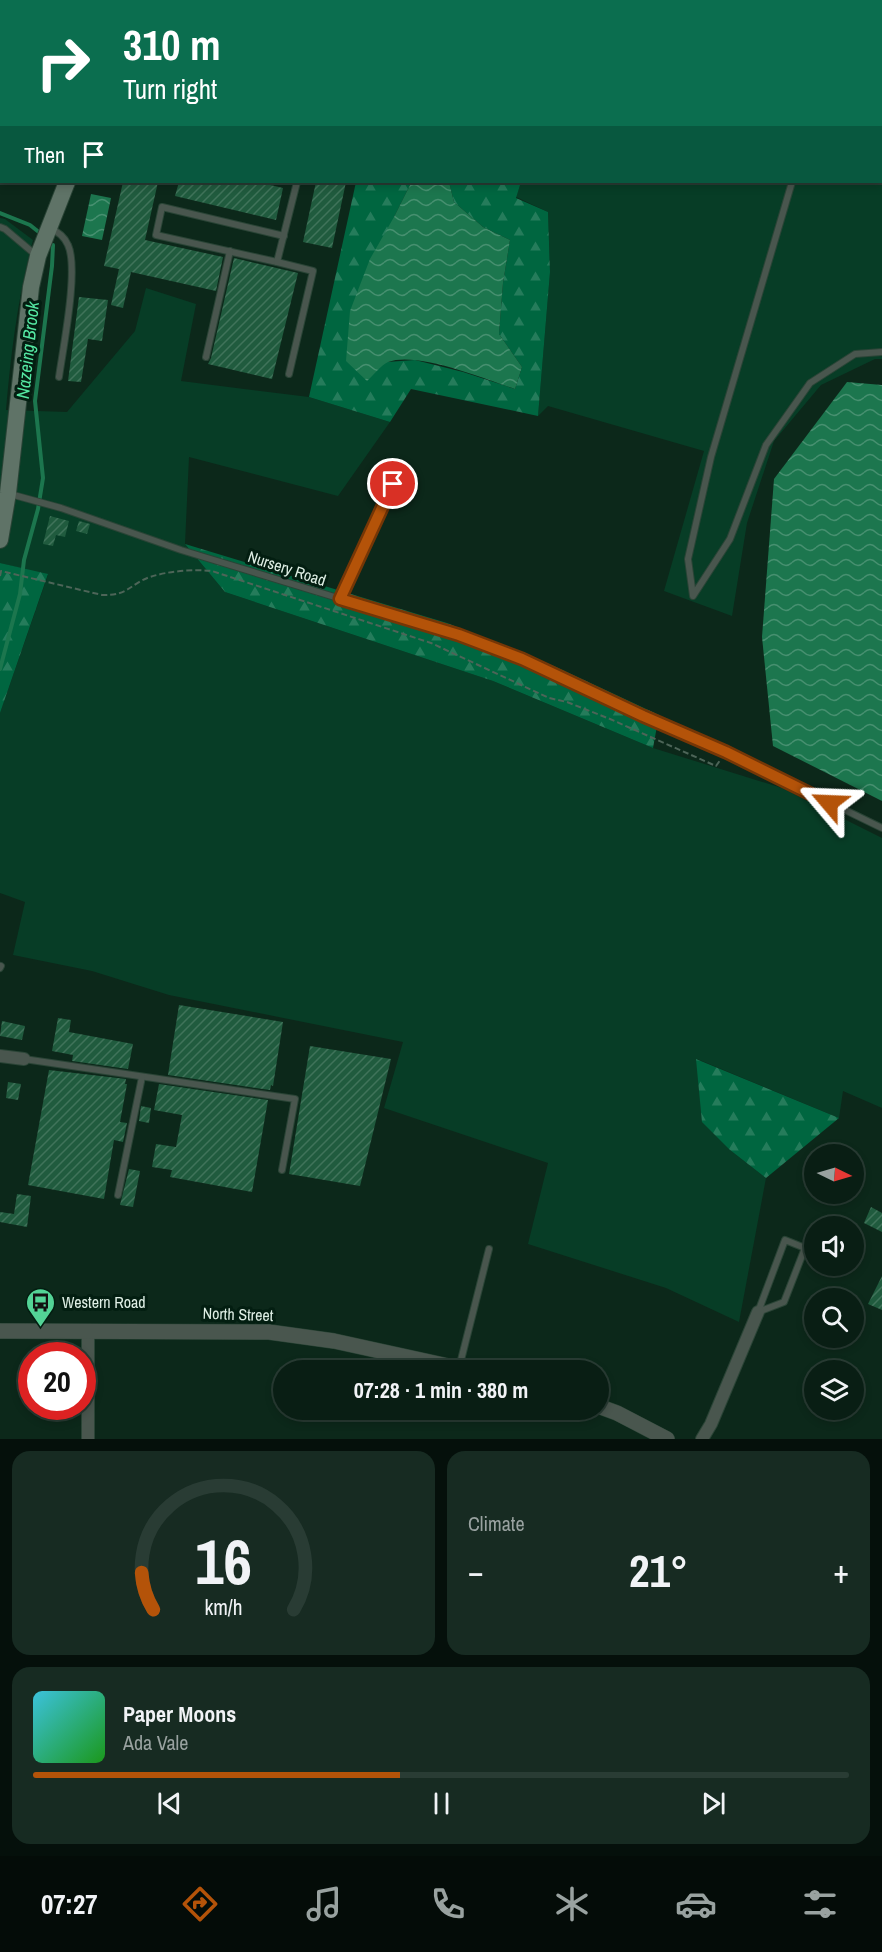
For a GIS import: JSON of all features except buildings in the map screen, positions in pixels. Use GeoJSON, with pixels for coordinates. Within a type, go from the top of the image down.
{"type":"FeatureCollection","features":[{"type":"Feature","properties":{"kind":"main road"},"geometry":{"type":"LineString","coordinates":[[0,540],[8,494],[31,287],[38,256],[67,183]]}},
{"type":"Feature","properties":{"kind":"street"},"geometry":{"type":"LineString","coordinates":[[0,1056],[24,1059]]}},
{"type":"Feature","properties":{"kind":"street"},"geometry":{"type":"LineString","coordinates":[[702,1439],[711,1424],[758,1312]]}},
{"type":"Feature","properties":{"kind":"street","name":"North Street"},"geometry":{"type":"LineString","coordinates":[[0,1331],[269,1332],[334,1341],[420,1360]]}},
{"type":"Feature","properties":{"kind":"street"},"geometry":{"type":"LineString","coordinates":[[88,1331],[88,1439]]}},
{"type":"Feature","properties":{"kind":"street"},"geometry":{"type":"LineString","coordinates":[[609,1410],[667,1439]]}},
{"type":"Feature","properties":{"kind":"lane"},"geometry":{"type":"LineString","coordinates":[[277,262],[297,183]]}},
{"type":"Feature","properties":{"kind":"lane"},"geometry":{"type":"LineString","coordinates":[[792,183],[711,457],[688,559],[693,596],[730,539],[766,445],[810,382],[855,354],[882,352]]}},
{"type":"Feature","properties":{"kind":"lane"},"geometry":{"type":"LineString","coordinates":[[284,236],[162,207],[156,235],[312,271],[289,374]]}},
{"type":"Feature","properties":{"kind":"lane"},"geometry":{"type":"LineString","coordinates":[[0,227],[6,229],[38,256]]}},
{"type":"Feature","properties":{"kind":"lane"},"geometry":{"type":"LineString","coordinates":[[48,228],[64,238],[70,254],[72,279],[60,377]]}},
{"type":"Feature","properties":{"kind":"lane"},"geometry":{"type":"LineString","coordinates":[[206,357],[230,251]]}},
{"type":"Feature","properties":{"kind":"lane"},"geometry":{"type":"LineString","coordinates":[[340,599],[393,484],[410,491]]}},
{"type":"Feature","properties":{"kind":"lane","name":"Nursery Road"},"geometry":{"type":"LineString","coordinates":[[8,494],[46,503],[181,550],[459,635],[522,659],[726,752],[882,828]]}},
{"type":"Feature","properties":{"kind":"lane"},"geometry":{"type":"LineString","coordinates":[[24,1059],[295,1099],[282,1170]]}},
{"type":"Feature","properties":{"kind":"lane"},"geometry":{"type":"LineString","coordinates":[[118,1195],[142,1077]]}},
{"type":"Feature","properties":{"kind":"lane"},"geometry":{"type":"LineString","coordinates":[[785,1240],[805,1248],[784,1302],[758,1312],[785,1240]]}},
{"type":"Feature","properties":{"kind":"lane"},"geometry":{"type":"LineString","coordinates":[[467,1360],[489,1249]]}},
{"type":"Feature","properties":{"kind":"path"},"geometry":{"type":"LineString","coordinates":[[0,576],[1,571],[102,595],[115,595],[149,578],[198,569],[212,571],[431,643],[549,698],[567,702],[610,719],[716,766],[726,752]]}},
{"type":"Feature","properties":{"kind":"shaded area"},"geometry":{"type":"Polygon","coordinates":[[[521,183],[882,183],[882,359],[875,359],[821,385],[774,441],[747,523],[732,616],[664,591],[704,451],[548,406],[538,416],[550,272],[548,212],[516,197],[521,183]]]}},
{"type":"Feature","properties":{"kind":"shaded area"},"geometry":{"type":"Polygon","coordinates":[[[0,218],[5,219],[33,240],[16,324],[6,410],[67,412],[135,331],[146,288],[196,304],[181,381],[309,397],[390,422],[338,496],[189,457],[185,544],[225,592],[493,681],[653,748],[782,788],[882,838],[882,1108],[843,1091],[839,1118],[697,1059],[730,1150],[766,1178],[739,1322],[666,1288],[528,1244],[548,1163],[384,1108],[403,1042],[169,995],[92,971],[13,955],[25,902],[0,893],[0,713],[48,575],[0,563],[0,218]]]}},
{"type":"Feature","properties":{"kind":"green space"},"geometry":{"type":"Polygon","coordinates":[[[356,183],[413,183],[394,217],[387,362],[415,360],[463,372],[515,389],[522,367],[499,334],[503,283],[510,240],[483,227],[454,202],[449,183],[521,183],[516,198],[548,212],[550,272],[538,416],[411,389],[390,422],[309,397],[356,183]]]}},
{"type":"Feature","properties":{"kind":"green space"},"geometry":{"type":"Polygon","coordinates":[[[185,544],[447,623],[554,666],[659,715],[653,748],[493,681],[225,592],[185,544]]]}},
{"type":"Feature","properties":{"kind":"green space"},"geometry":{"type":"Polygon","coordinates":[[[0,563],[48,574],[0,713],[0,563]]]}},
{"type":"Feature","properties":{"kind":"green space"},"geometry":{"type":"Polygon","coordinates":[[[696,1059],[839,1118],[807,1144],[804,1144],[804,1147],[766,1178],[730,1150],[702,1122],[696,1059]]]}},
{"type":"Feature","properties":{"kind":"water"},"geometry":{"type":"Polygon","coordinates":[[[413,183],[449,183],[454,202],[483,227],[510,240],[503,283],[499,334],[522,367],[515,389],[469,373],[416,360],[388,362],[367,381],[346,361],[350,311],[370,259],[413,183]]]}},
{"type":"Feature","properties":{"kind":"water"},"geometry":{"type":"Polygon","coordinates":[[[91,194],[111,198],[102,240],[82,236],[91,194]]]}},
{"type":"Feature","properties":{"kind":"water"},"geometry":{"type":"Polygon","coordinates":[[[847,382],[882,385],[882,801],[773,746],[762,637],[774,479],[847,382]]]}},
{"type":"Feature","properties":{"kind":"waterway","name":"Nazeing Brook"},"geometry":{"type":"LineString","coordinates":[[0,213],[30,225],[40,233]]}},
{"type":"Feature","properties":{"kind":"waterway","name":"Nazeing Brook"},"geometry":{"type":"LineString","coordinates":[[0,669],[20,594],[24,560],[38,509],[43,478],[35,401],[53,245]]}},
{"type":"Feature","properties":{"kind":"place","name":"Western Road"},"geometry":{"type":"Point","coordinates":[41,1328]}},
{"type":"Feature","properties":{"kind":"route"},"geometry":{"type":"LineString","coordinates":[[393,484],[340,599],[459,635],[522,659],[726,752],[829,803]]}}]}
